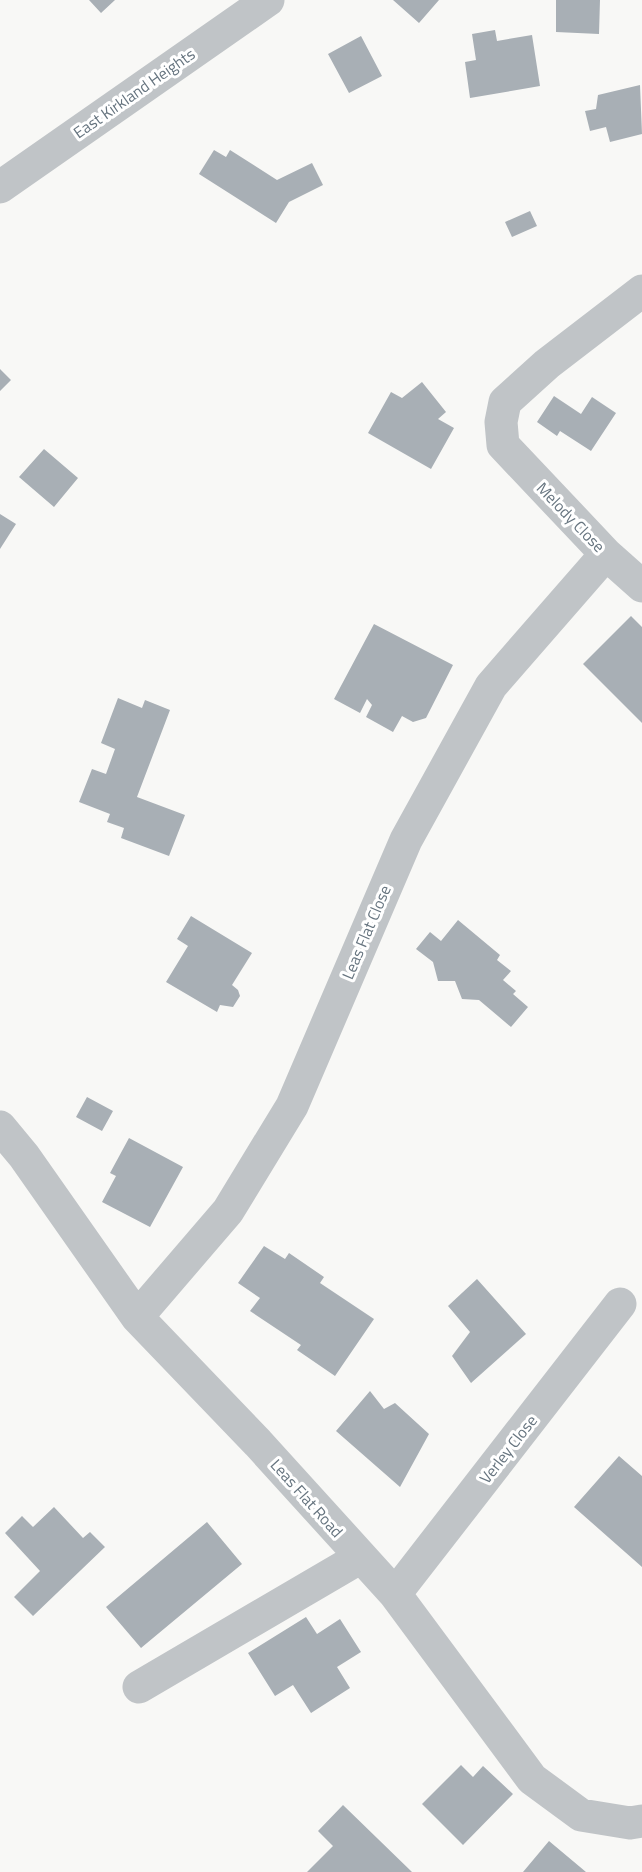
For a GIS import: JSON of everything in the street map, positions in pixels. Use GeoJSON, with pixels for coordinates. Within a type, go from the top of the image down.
{"type":"FeatureCollection","features":[{"type":"Feature","properties":{"kind":"street","name":"East Kirkland Heights"},"geometry":{"type":"LineString","coordinates":[[0,187],[268,0]]}},
{"type":"Feature","properties":{"kind":"street","name":"Melody Close"},"geometry":{"type":"LineString","coordinates":[[642,291],[547,364],[505,402],[501,422],[503,445],[606,554],[642,586]]}},
{"type":"Feature","properties":{"kind":"street","name":"Leas Flat Close"},"geometry":{"type":"LineString","coordinates":[[137,1317],[228,1211],[292,1106],[406,840],[491,686],[606,554]]}},
{"type":"Feature","properties":{"kind":"street","name":"Leas Flat Road"},"geometry":{"type":"LineString","coordinates":[[0,1127],[24,1156],[137,1317],[395,1594],[532,1779],[581,1815],[630,1823],[642,1821]]}},
{"type":"Feature","properties":{"kind":"street","name":"Verley Close"},"geometry":{"type":"LineString","coordinates":[[395,1594],[620,1304]]}},
{"type":"Feature","properties":{"kind":"street"},"geometry":{"type":"LineString","coordinates":[[139,1687],[361,1557]]}},
{"type":"Feature","properties":{"kind":"building"},"geometry":{"type":"Polygon","coordinates":[[[89,0],[115,0],[101,13],[89,0]]]}},
{"type":"Feature","properties":{"kind":"building"},"geometry":{"type":"Polygon","coordinates":[[[393,0],[439,0],[419,23],[393,0]]]}},
{"type":"Feature","properties":{"kind":"building"},"geometry":{"type":"Polygon","coordinates":[[[556,0],[600,0],[599,34],[556,32],[556,0]]]}},
{"type":"Feature","properties":{"kind":"building"},"geometry":{"type":"Polygon","coordinates":[[[495,30],[497,41],[532,35],[540,86],[470,98],[465,62],[476,60],[472,34],[495,30]]]}},
{"type":"Feature","properties":{"kind":"building"},"geometry":{"type":"Polygon","coordinates":[[[361,36],[382,76],[349,93],[328,54],[361,36]]]}},
{"type":"Feature","properties":{"kind":"building"},"geometry":{"type":"Polygon","coordinates":[[[640,85],[642,134],[610,142],[606,127],[590,131],[585,111],[596,109],[598,95],[640,85]]]}},
{"type":"Feature","properties":{"kind":"building"},"geometry":{"type":"Polygon","coordinates":[[[214,150],[226,157],[230,150],[277,180],[312,163],[323,185],[289,202],[276,223],[199,174],[214,150]]]}},
{"type":"Feature","properties":{"kind":"building"},"geometry":{"type":"Polygon","coordinates":[[[530,211],[537,226],[512,237],[505,222],[530,211]]]}},
{"type":"Feature","properties":{"kind":"building"},"geometry":{"type":"Polygon","coordinates":[[[0,369],[11,380],[0,391],[0,369]]]}},
{"type":"Feature","properties":{"kind":"building"},"geometry":{"type":"Polygon","coordinates":[[[422,382],[446,412],[438,419],[454,428],[431,469],[368,433],[391,392],[402,398],[422,382]]]}},
{"type":"Feature","properties":{"kind":"building"},"geometry":{"type":"Polygon","coordinates":[[[554,396],[581,414],[592,397],[616,413],[591,451],[560,431],[557,436],[537,422],[554,396]]]}},
{"type":"Feature","properties":{"kind":"building"},"geometry":{"type":"Polygon","coordinates":[[[44,449],[78,478],[54,507],[19,477],[44,449]]]}},
{"type":"Feature","properties":{"kind":"building"},"geometry":{"type":"Polygon","coordinates":[[[0,514],[16,524],[0,549],[0,514]]]}},
{"type":"Feature","properties":{"kind":"building"},"geometry":{"type":"Polygon","coordinates":[[[631,616],[642,627],[642,723],[583,664],[631,616]]]}},
{"type":"Feature","properties":{"kind":"building"},"geometry":{"type":"Polygon","coordinates":[[[374,624],[453,665],[426,718],[413,722],[402,716],[393,732],[366,717],[372,705],[367,699],[360,713],[334,699],[374,624]]]}},
{"type":"Feature","properties":{"kind":"building"},"geometry":{"type":"Polygon","coordinates":[[[118,698],[142,708],[145,700],[170,710],[137,797],[185,815],[169,856],[121,838],[124,828],[107,822],[110,814],[79,802],[92,769],[106,774],[115,749],[101,743],[118,698]]]}},
{"type":"Feature","properties":{"kind":"building"},"geometry":{"type":"Polygon","coordinates":[[[191,916],[252,953],[232,985],[238,990],[240,996],[233,1007],[220,1005],[217,1012],[166,982],[188,946],[177,939],[191,916]]]}},
{"type":"Feature","properties":{"kind":"building"},"geometry":{"type":"Polygon","coordinates":[[[458,920],[500,955],[497,960],[511,971],[503,980],[516,991],[513,994],[528,1007],[511,1027],[479,1000],[462,999],[455,981],[438,981],[433,962],[416,949],[430,932],[441,941],[458,920]]]}},
{"type":"Feature","properties":{"kind":"building"},"geometry":{"type":"Polygon","coordinates":[[[87,1097],[113,1111],[102,1131],[76,1117],[87,1097]]]}},
{"type":"Feature","properties":{"kind":"building"},"geometry":{"type":"Polygon","coordinates":[[[129,1138],[183,1167],[150,1227],[102,1202],[116,1176],[110,1173],[129,1138]]]}},
{"type":"Feature","properties":{"kind":"building"},"geometry":{"type":"Polygon","coordinates":[[[264,1246],[285,1259],[289,1253],[324,1277],[320,1283],[374,1319],[335,1376],[297,1350],[301,1345],[250,1311],[260,1298],[238,1283],[264,1246]]]}},
{"type":"Feature","properties":{"kind":"building"},"geometry":{"type":"Polygon","coordinates":[[[477,1279],[526,1334],[471,1383],[452,1356],[470,1332],[448,1306],[477,1279]]]}},
{"type":"Feature","properties":{"kind":"building"},"geometry":{"type":"Polygon","coordinates":[[[370,1391],[384,1409],[395,1403],[429,1434],[400,1487],[336,1431],[370,1391]]]}},
{"type":"Feature","properties":{"kind":"building"},"geometry":{"type":"Polygon","coordinates":[[[619,1456],[642,1476],[642,1567],[574,1507],[619,1456]]]}},
{"type":"Feature","properties":{"kind":"building"},"geometry":{"type":"Polygon","coordinates":[[[54,1507],[83,1538],[90,1532],[105,1547],[33,1616],[14,1597],[40,1571],[5,1533],[22,1516],[33,1527],[54,1507]]]}},
{"type":"Feature","properties":{"kind":"building"},"geometry":{"type":"Polygon","coordinates":[[[207,1522],[242,1564],[141,1648],[106,1607],[207,1522]]]}},
{"type":"Feature","properties":{"kind":"building"},"geometry":{"type":"Polygon","coordinates":[[[306,1617],[317,1634],[340,1619],[361,1652],[337,1667],[350,1688],[311,1713],[293,1685],[275,1696],[248,1653],[306,1617]]]}},
{"type":"Feature","properties":{"kind":"building"},"geometry":{"type":"Polygon","coordinates":[[[461,1765],[473,1777],[483,1766],[513,1794],[463,1845],[422,1804],[461,1765]]]}},
{"type":"Feature","properties":{"kind":"building"},"geometry":{"type":"Polygon","coordinates":[[[343,1805],[412,1872],[307,1872],[333,1846],[318,1831],[343,1805]]]}},
{"type":"Feature","properties":{"kind":"building"},"geometry":{"type":"Polygon","coordinates":[[[549,1841],[586,1872],[523,1872],[549,1841]]]}}]}
